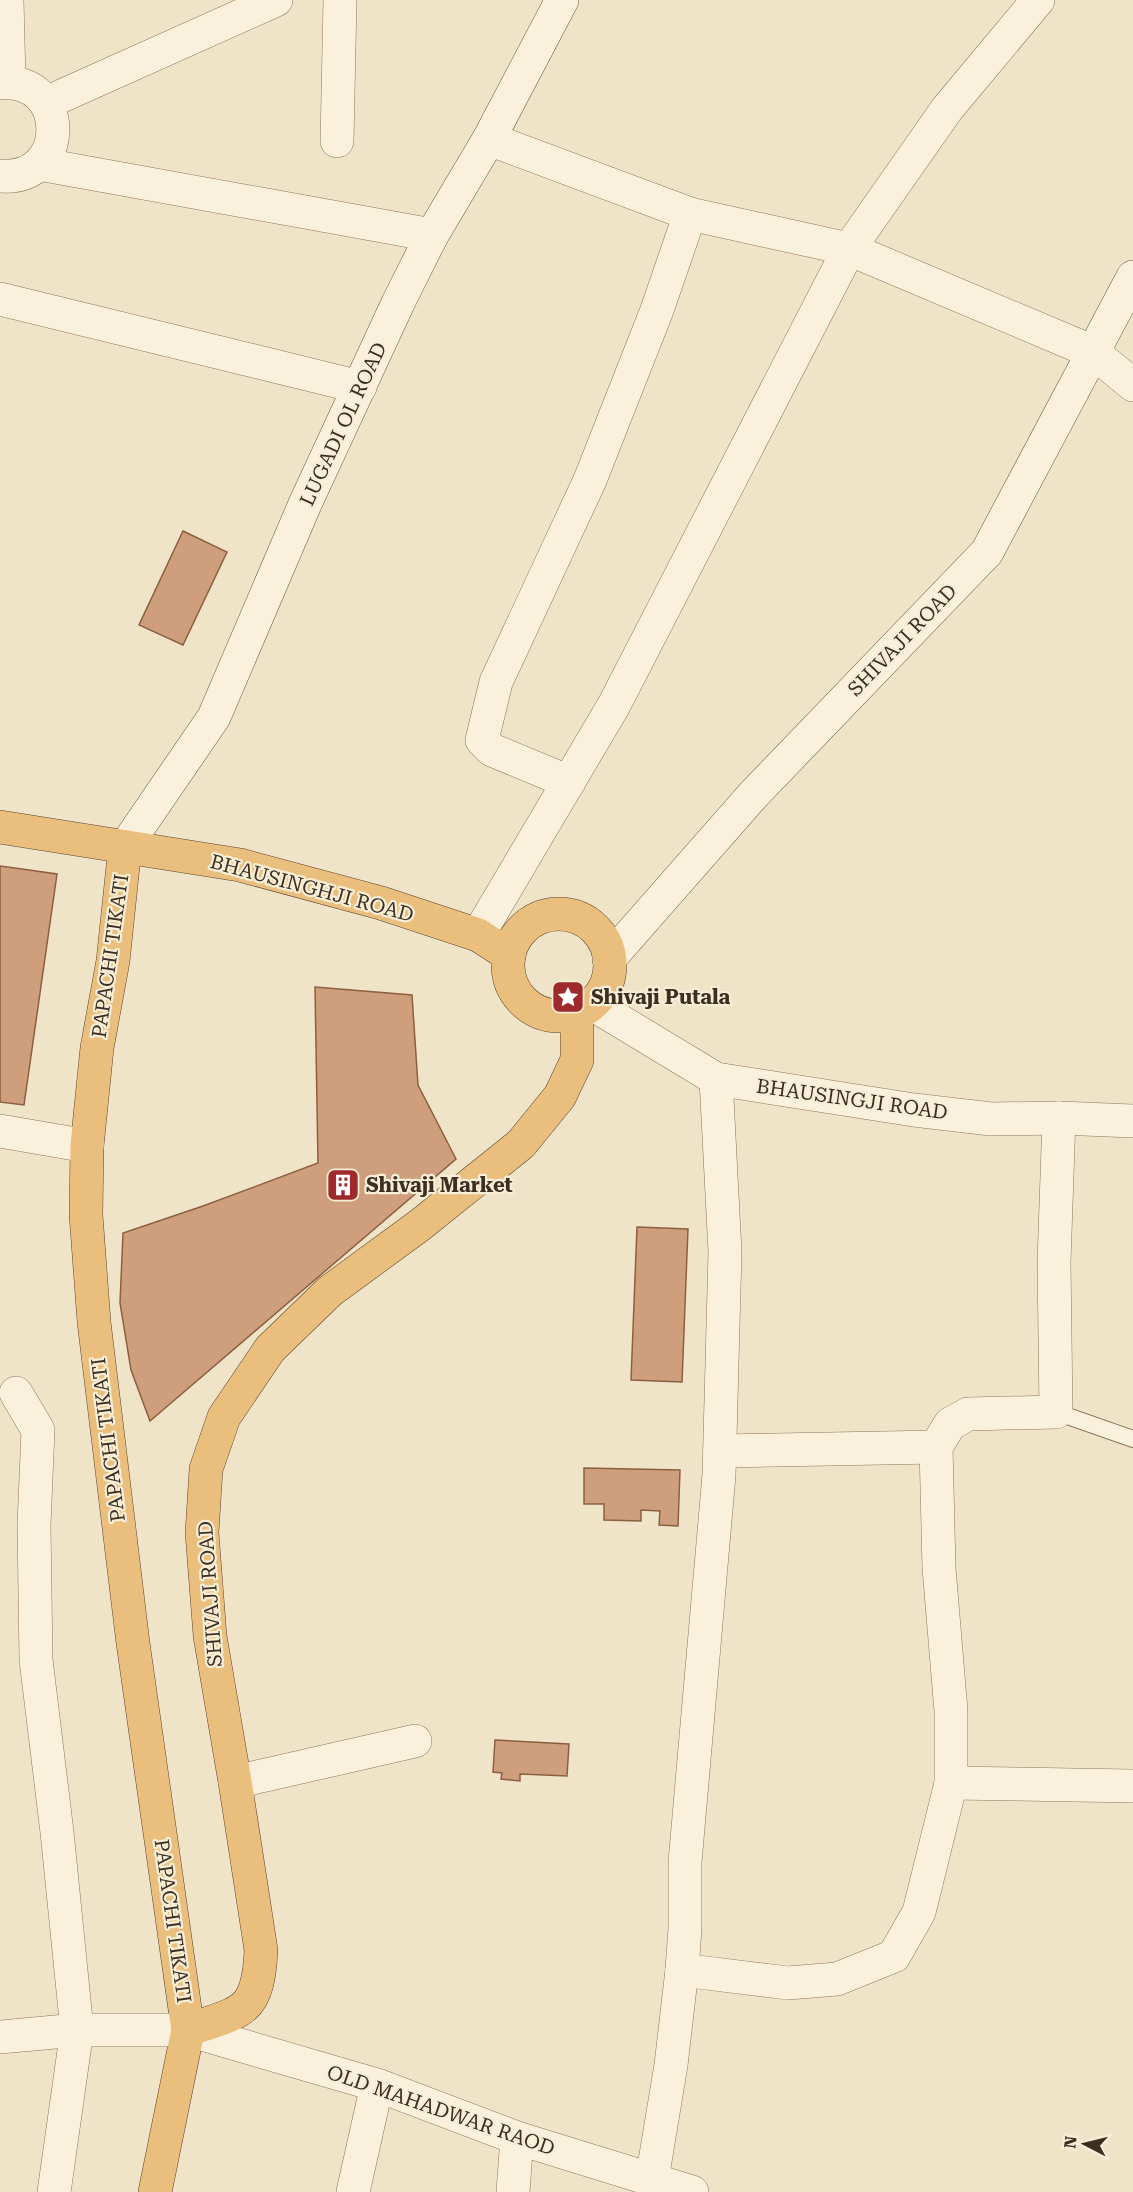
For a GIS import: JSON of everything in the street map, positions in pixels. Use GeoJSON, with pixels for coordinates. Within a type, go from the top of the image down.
{"type":"FeatureCollection","features":[{"type":"Feature","properties":{"kind":"highway","name":"BHAUSINGHJI ROAD"},"geometry":{"type":"LineString","coordinates":[[0,827],[240,865],[381,903],[478,934],[509,955]]}},
{"type":"Feature","properties":{"kind":"highway","name":"PAPACHI TIKATI"},"geometry":{"type":"LineString","coordinates":[[125,847],[113,960],[97,1048],[87,1146],[86,1215],[94,1322],[133,1642],[188,2030]]}},
{"type":"Feature","properties":{"kind":"highway"},"geometry":{"type":"LineString","coordinates":[[565,914],[581,919],[595,928],[605,942],[609,959],[609,976],[603,991],[585,1009],[561,1017],[544,1015],[529,1008],[517,995],[510,980],[509,955],[519,932],[532,921],[548,915],[565,914]]}},
{"type":"Feature","properties":{"kind":"highway","name":"SHIVAJI ROAD"},"geometry":{"type":"LineString","coordinates":[[188,2030],[240,2012],[252,1999],[260,1975],[261,1950],[210,1636],[202,1533],[206,1469],[224,1417],[270,1349],[330,1291],[420,1225],[522,1144],[560,1096],[577,1060],[585,1009]]}},
{"type":"Feature","properties":{"kind":"highway"},"geometry":{"type":"LineString","coordinates":[[155,2192],[188,2030]]}},
{"type":"Feature","properties":{"kind":"street"},"geometry":{"type":"LineString","coordinates":[[0,176],[10,177],[26,173],[39,164],[49,150],[53,135],[52,118],[46,104],[36,93],[23,85],[4,83],[7,0]]}},
{"type":"Feature","properties":{"kind":"street"},"geometry":{"type":"LineString","coordinates":[[337,141],[340,0]]}},
{"type":"Feature","properties":{"kind":"street","name":"LUGADI OL ROAD"},"geometry":{"type":"LineString","coordinates":[[125,847],[214,717],[301,515],[432,235],[489,139],[562,0]]}},
{"type":"Feature","properties":{"kind":"street"},"geometry":{"type":"LineString","coordinates":[[478,934],[614,705],[849,249],[947,109],[1038,0]]}},
{"type":"Feature","properties":{"kind":"street"},"geometry":{"type":"LineString","coordinates":[[46,104],[264,3]]}},
{"type":"Feature","properties":{"kind":"street"},"geometry":{"type":"LineString","coordinates":[[489,139],[690,214],[849,249],[1093,352],[1133,385]]}},
{"type":"Feature","properties":{"kind":"street"},"geometry":{"type":"LineString","coordinates":[[39,164],[432,235]]}},
{"type":"Feature","properties":{"kind":"street"},"geometry":{"type":"LineString","coordinates":[[569,782],[492,750],[482,740],[484,725],[496,682],[590,480],[657,310],[690,214]]}},
{"type":"Feature","properties":{"kind":"street","name":"SHIVAJI ROAD"},"geometry":{"type":"LineString","coordinates":[[609,959],[754,794],[987,552],[1133,277]]}},
{"type":"Feature","properties":{"kind":"street"},"geometry":{"type":"LineString","coordinates":[[0,299],[360,387]]}},
{"type":"Feature","properties":{"kind":"street","name":"BHAUSINGJI ROAD"},"geometry":{"type":"LineString","coordinates":[[585,1009],[716,1079],[914,1110],[991,1119],[1133,1120]]}},
{"type":"Feature","properties":{"kind":"street"},"geometry":{"type":"LineString","coordinates":[[652,2179],[671,2065],[682,1970],[685,1928],[685,1862],[720,1451],[725,1252],[716,1079]]}},
{"type":"Feature","properties":{"kind":"street"},"geometry":{"type":"LineString","coordinates":[[682,1970],[788,1983],[837,1979],[894,1956],[919,1912],[951,1783],[951,1711],[939,1568],[936,1447],[950,1424],[968,1414],[1056,1412],[1054,1262],[1059,1118]]}},
{"type":"Feature","properties":{"kind":"street"},"geometry":{"type":"LineString","coordinates":[[0,1131],[87,1146]]}},
{"type":"Feature","properties":{"kind":"street"},"geometry":{"type":"LineString","coordinates":[[16,1394],[38,1430],[34,1525],[36,1660],[57,1832],[77,2030],[54,2192]]}},
{"type":"Feature","properties":{"kind":"street"},"geometry":{"type":"LineString","coordinates":[[720,1451],[936,1447]]}},
{"type":"Feature","properties":{"kind":"street"},"geometry":{"type":"LineString","coordinates":[[235,1782],[415,1741]]}},
{"type":"Feature","properties":{"kind":"street"},"geometry":{"type":"LineString","coordinates":[[951,1783],[1133,1786]]}},
{"type":"Feature","properties":{"kind":"street","name":"OLD MAHADWAR RAOD"},"geometry":{"type":"LineString","coordinates":[[0,2037],[77,2030],[188,2030],[376,2085],[517,2138],[692,2192]]}},
{"type":"Feature","properties":{"kind":"street"},"geometry":{"type":"LineString","coordinates":[[353,2192],[376,2085]]}},
{"type":"Feature","properties":{"kind":"street"},"geometry":{"type":"LineString","coordinates":[[513,2192],[517,2138]]}},
{"type":"Feature","properties":{"kind":"lane"},"geometry":{"type":"LineString","coordinates":[[1056,1412],[1133,1439]]}},
{"type":"Feature","properties":{"kind":"building"},"geometry":{"type":"Polygon","coordinates":[[[183,531],[227,552],[183,645],[139,625],[183,531]]]}},
{"type":"Feature","properties":{"kind":"building"},"geometry":{"type":"Polygon","coordinates":[[[0,866],[57,874],[24,1105],[0,1102],[0,866]]]}},
{"type":"Feature","properties":{"kind":"building","name":"Shivaji Market"},"geometry":{"type":"Polygon","coordinates":[[[315,987],[412,995],[418,1085],[456,1159],[150,1421],[131,1370],[120,1303],[123,1233],[318,1163],[315,987]]]}},
{"type":"Feature","properties":{"kind":"building"},"geometry":{"type":"Polygon","coordinates":[[[637,1227],[688,1229],[682,1382],[631,1380],[637,1227]]]}},
{"type":"Feature","properties":{"kind":"building"},"geometry":{"type":"Polygon","coordinates":[[[584,1468],[680,1470],[678,1526],[659,1525],[660,1511],[641,1510],[641,1521],[604,1520],[604,1504],[584,1504],[584,1468]]]}},
{"type":"Feature","properties":{"kind":"building"},"geometry":{"type":"Polygon","coordinates":[[[495,1740],[569,1744],[567,1776],[520,1774],[520,1781],[501,1779],[502,1773],[493,1772],[495,1740]]]}},
{"type":"Feature","properties":{"kind":"place","name":"Shivaji Putala"},"geometry":{"type":"Point","coordinates":[568,997]}},
{"type":"Feature","properties":{"kind":"place","name":"Shivaji Market"},"geometry":{"type":"Point","coordinates":[343,1185]}}]}
